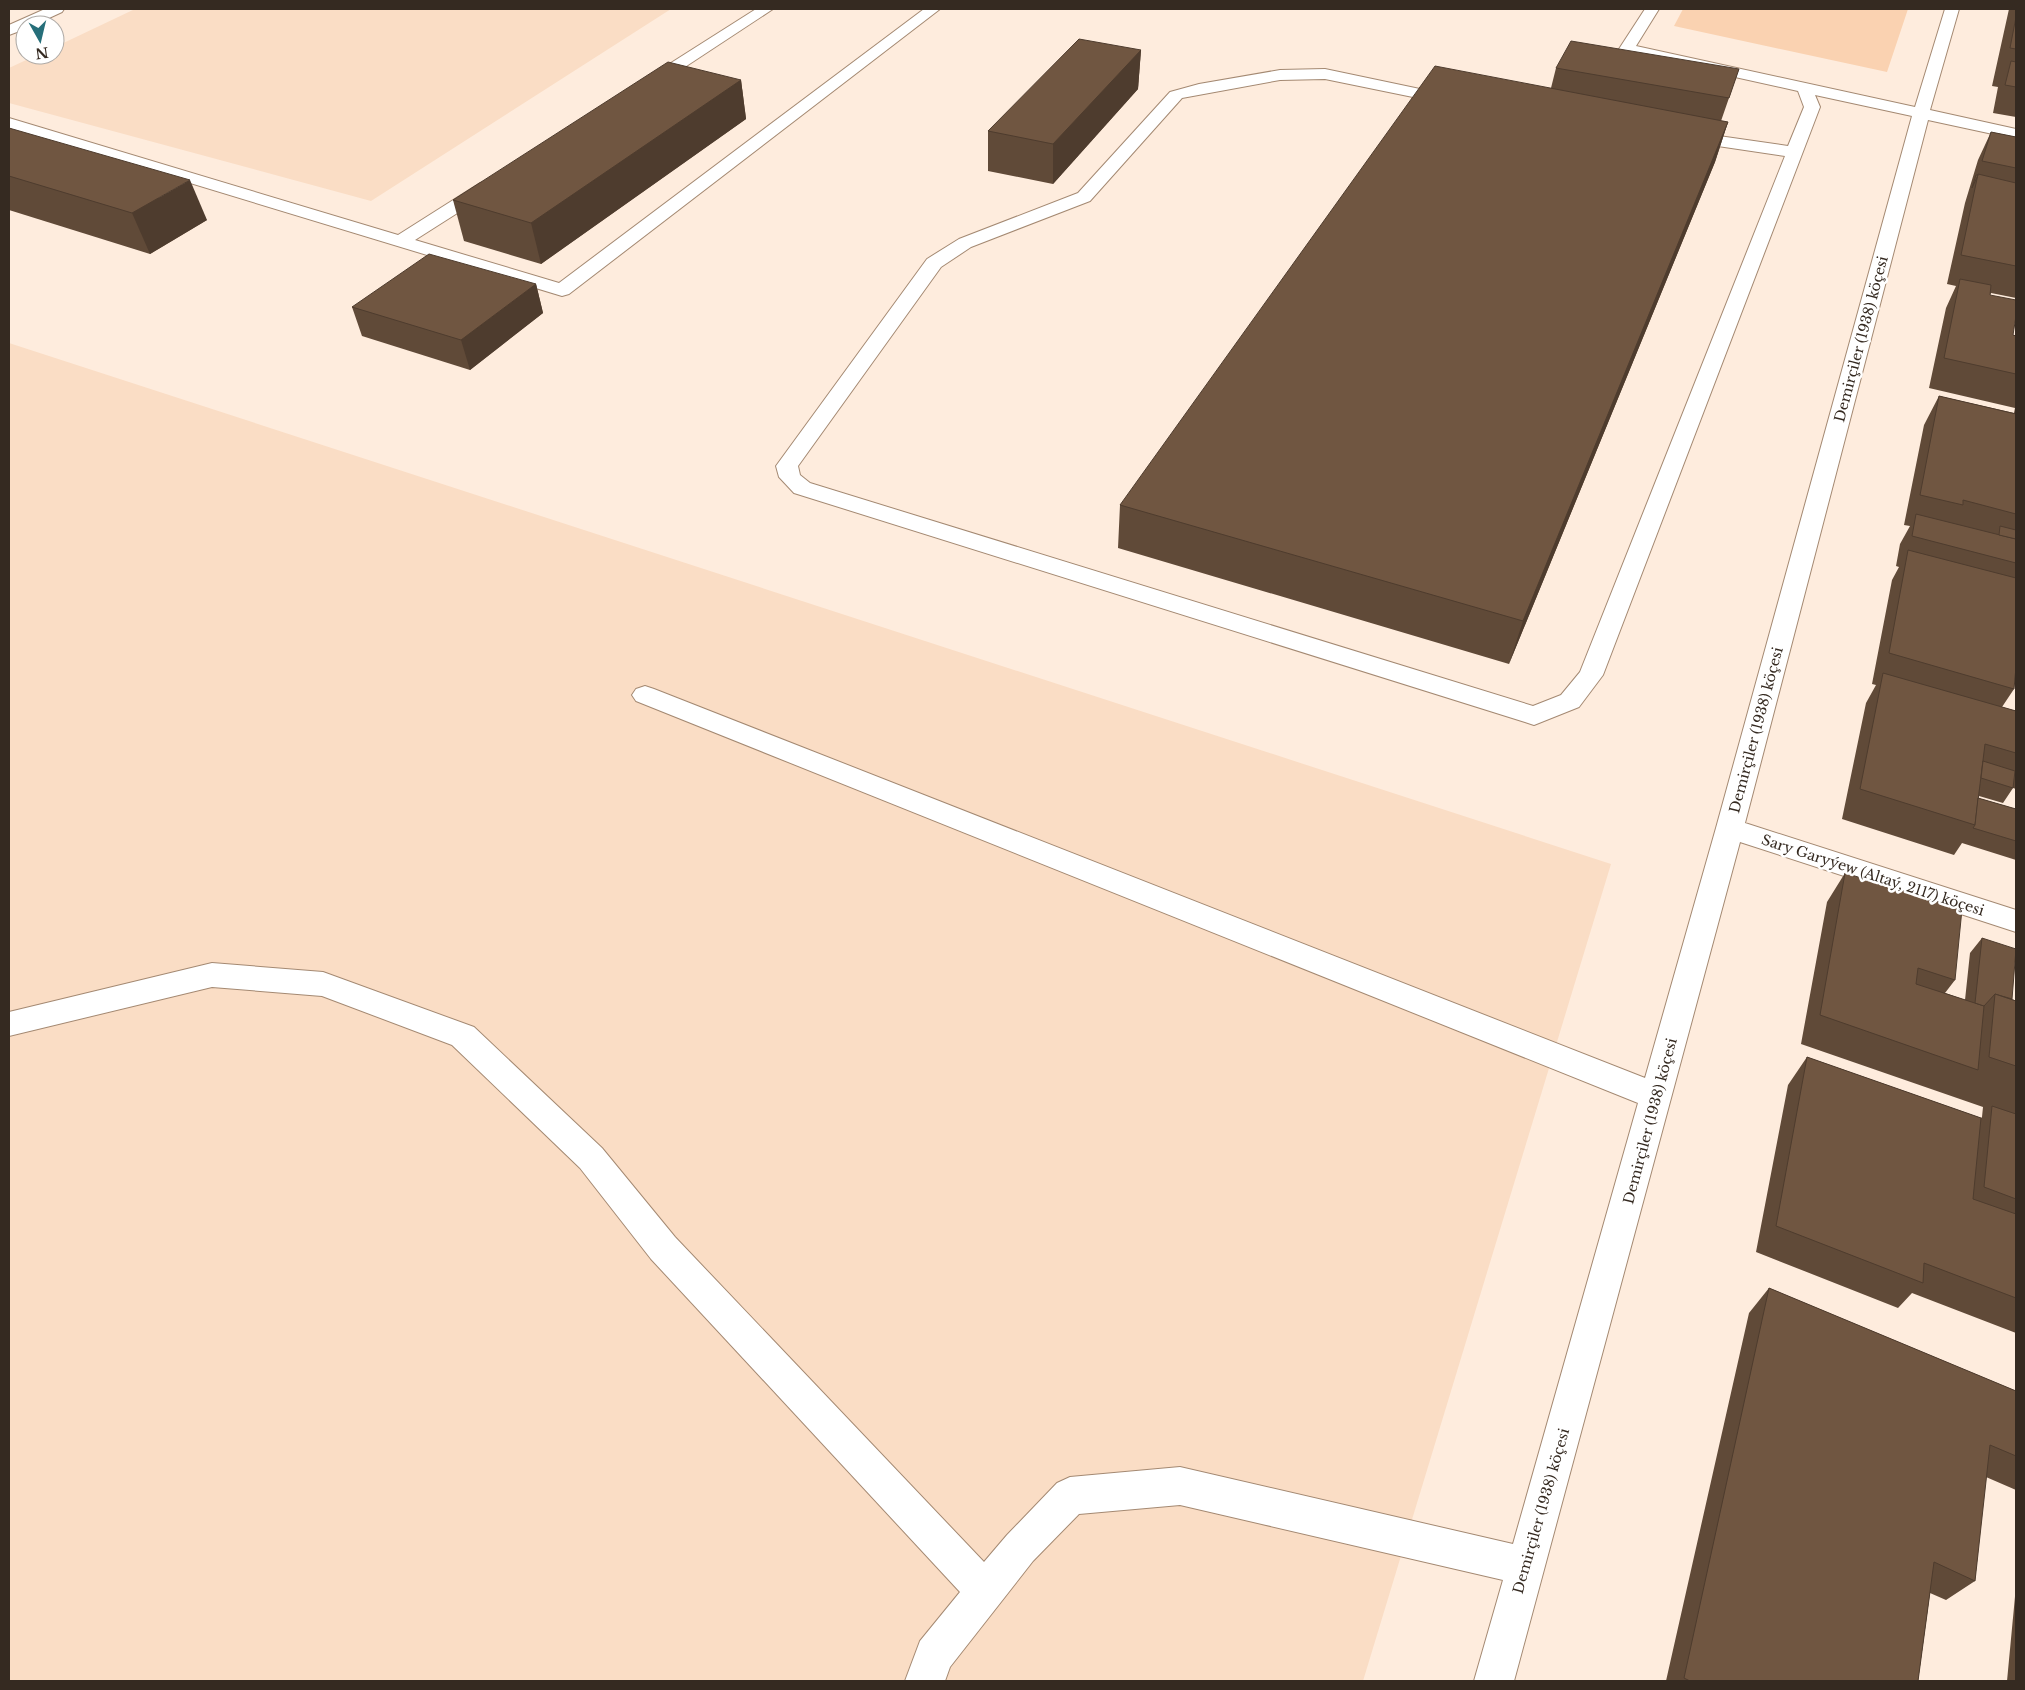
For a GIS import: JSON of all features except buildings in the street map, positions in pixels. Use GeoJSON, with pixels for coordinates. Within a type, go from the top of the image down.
{"type":"FeatureCollection","features":[{"type":"Feature","properties":{"kind":"street"},"geometry":{"type":"LineString","coordinates":[[9,31],[57,9]]}},
{"type":"Feature","properties":{"kind":"street"},"geometry":{"type":"LineString","coordinates":[[633,94],[766,9]]}},
{"type":"Feature","properties":{"kind":"street"},"geometry":{"type":"LineString","coordinates":[[9,123],[562,290],[933,9]]}},
{"type":"Feature","properties":{"kind":"street"},"geometry":{"type":"LineString","coordinates":[[1652,9],[1627,49],[2016,134]]}},
{"type":"Feature","properties":{"kind":"street","name":"Demirçiler (1938) köçesi"},"geometry":{"type":"LineString","coordinates":[[1494,1681],[1730,828],[1921,114],[1952,9]]}},
{"type":"Feature","properties":{"kind":"street"},"geometry":{"type":"LineString","coordinates":[[1469,104],[1325,74],[1304,73],[1199,89],[1176,96],[1084,197],[965,243],[934,263],[787,466],[790,478],[802,488],[1534,716],[1570,701],[1591,675],[1812,108],[1805,89]]}},
{"type":"Feature","properties":{"kind":"street"},"geometry":{"type":"LineString","coordinates":[[1670,134],[1795,152]]}},
{"type":"Feature","properties":{"kind":"street"},"geometry":{"type":"LineString","coordinates":[[399,242],[499,179]]}},
{"type":"Feature","properties":{"kind":"street"},"geometry":{"type":"LineString","coordinates":[[644,695],[1656,1098]]}},
{"type":"Feature","properties":{"kind":"street","name":"Sary Garyýew (Altaý, 2117) köçesi"},"geometry":{"type":"LineString","coordinates":[[1730,828],[2016,921]]}},
{"type":"Feature","properties":{"kind":"street"},"geometry":{"type":"LineString","coordinates":[[9,1024],[212,975],[323,984],[463,1036],[591,1158],[663,1248],[985,1591]]}},
{"type":"Feature","properties":{"kind":"street"},"geometry":{"type":"LineString","coordinates":[[924,1681],[934,1655],[1020,1548],[1070,1496],[1180,1486],[1526,1566]]}},
{"type":"Feature","properties":{"kind":"shaded area"},"geometry":{"type":"Polygon","coordinates":[[[135,9],[671,9],[371,201],[9,103],[9,68],[15,65],[65,65],[65,42],[135,9]]]}},
{"type":"Feature","properties":{"kind":"shaded area"},"geometry":{"type":"Polygon","coordinates":[[[1683,9],[1908,9],[1887,72],[1674,26],[1683,9]]]}},
{"type":"Feature","properties":{"kind":"shaded area"},"geometry":{"type":"Polygon","coordinates":[[[9,343],[1611,864],[1363,1681],[9,1681],[9,343]]]}}]}
